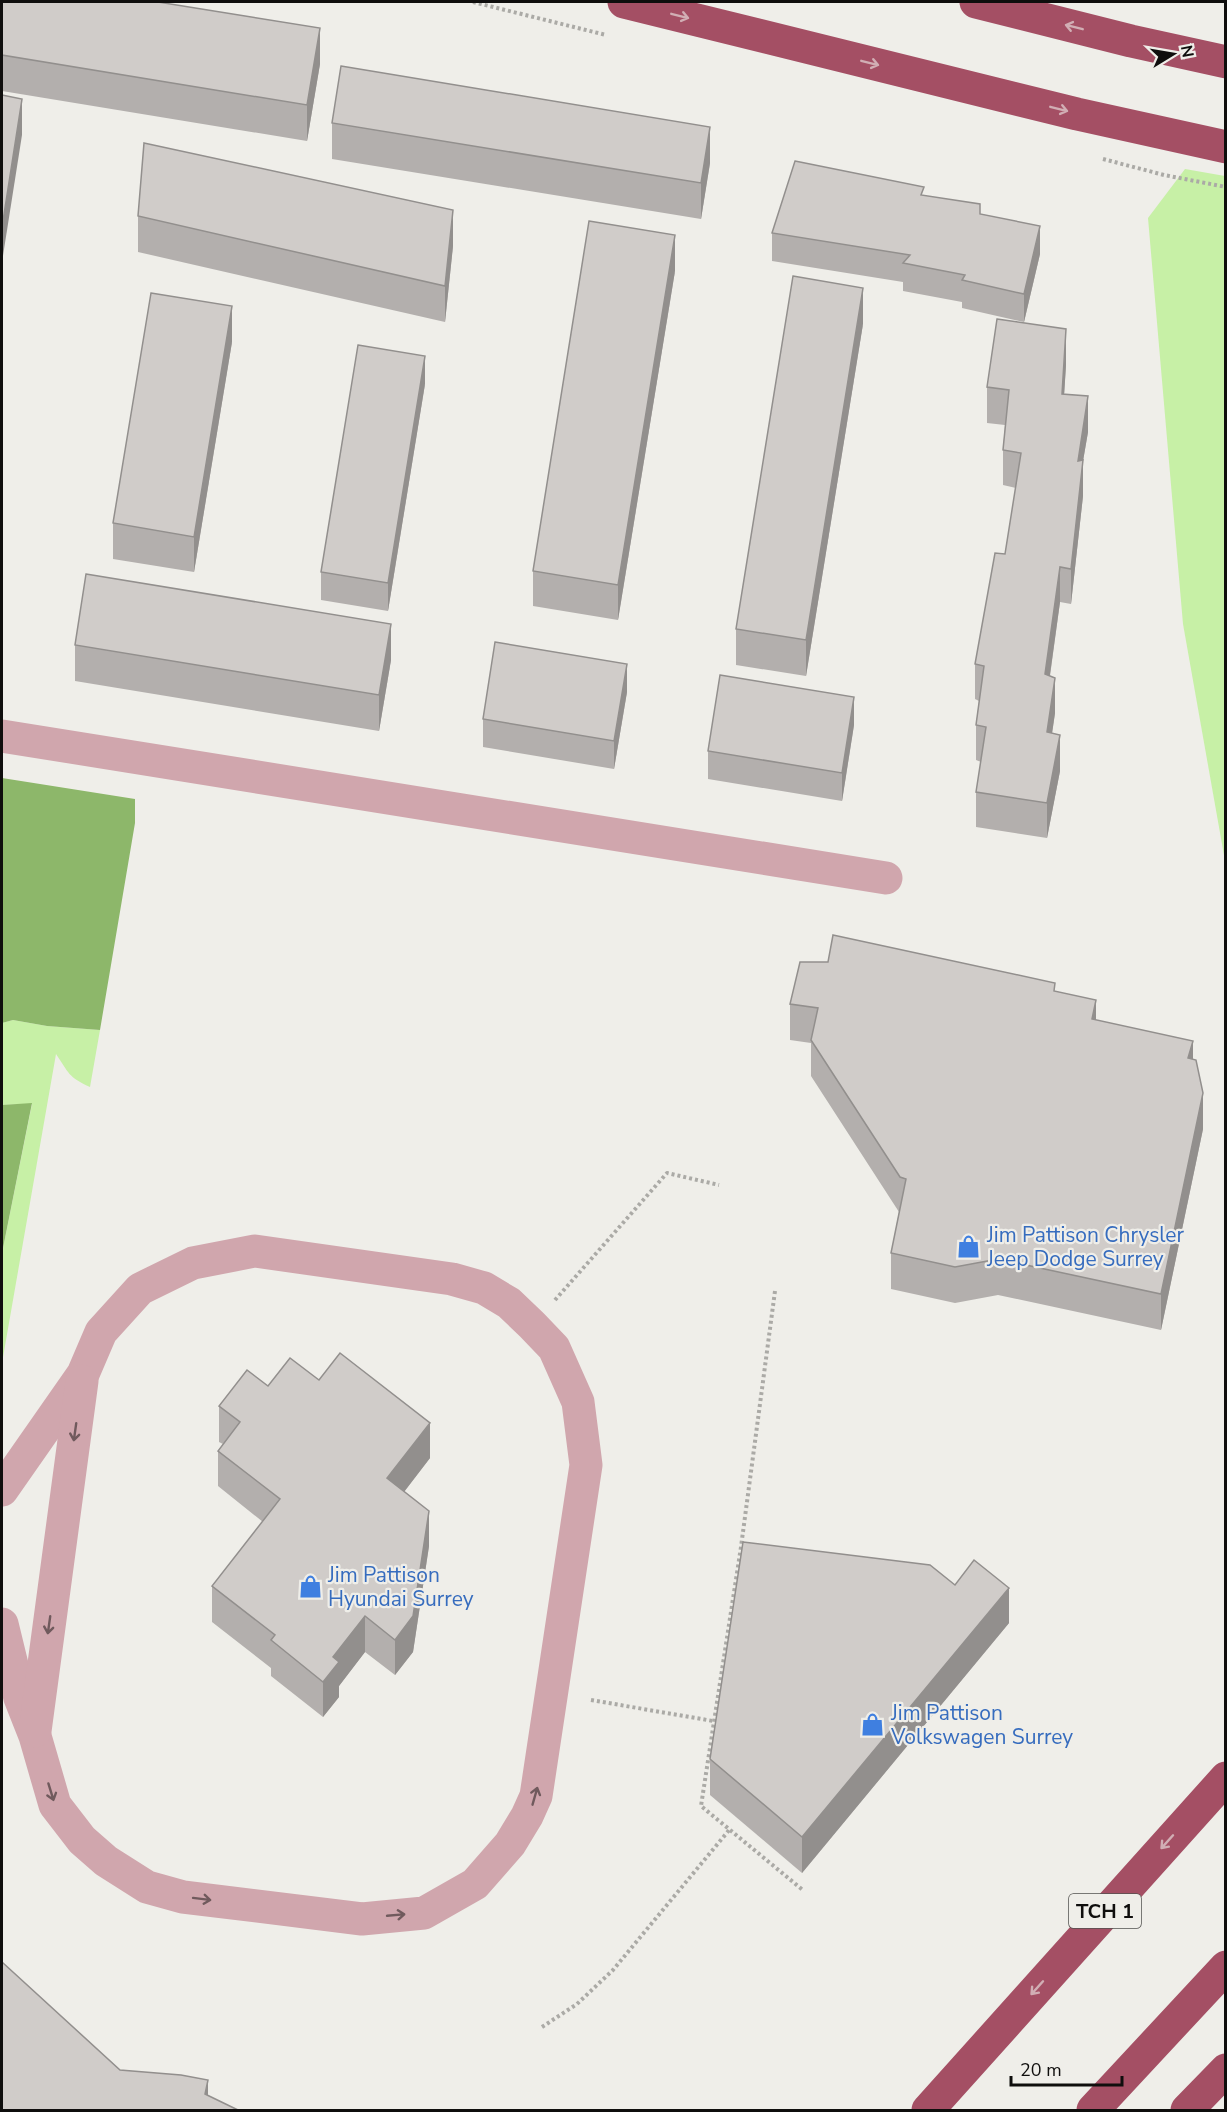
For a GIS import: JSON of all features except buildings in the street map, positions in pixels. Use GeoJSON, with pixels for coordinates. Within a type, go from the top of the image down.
{"type":"FeatureCollection","features":[{"type":"Feature","properties":{"kind":"highway"},"geometry":{"type":"LineString","coordinates":[[624,2],[1077,114],[1226,147]]}},
{"type":"Feature","properties":{"kind":"highway"},"geometry":{"type":"LineString","coordinates":[[976,2],[1226,62]]}},
{"type":"Feature","properties":{"kind":"highway"},"geometry":{"type":"LineString","coordinates":[[1216,1788],[1226,1767]]}},
{"type":"Feature","properties":{"kind":"highway","name":"TCH 1"},"geometry":{"type":"LineString","coordinates":[[928,2110],[1216,1788]]}},
{"type":"Feature","properties":{"kind":"highway"},"geometry":{"type":"LineString","coordinates":[[1093,2110],[1226,1966]]}},
{"type":"Feature","properties":{"kind":"highway"},"geometry":{"type":"LineString","coordinates":[[1124,2110],[1226,1974]]}},
{"type":"Feature","properties":{"kind":"highway"},"geometry":{"type":"LineString","coordinates":[[954,2110],[1004,2024]]}},
{"type":"Feature","properties":{"kind":"highway"},"geometry":{"type":"LineString","coordinates":[[1187,2110],[1226,2070]]}},
{"type":"Feature","properties":{"kind":"lane"},"geometry":{"type":"LineString","coordinates":[[2,736],[886,878]]}},
{"type":"Feature","properties":{"kind":"lane"},"geometry":{"type":"LineString","coordinates":[[2,1490],[83,1374],[101,1332],[140,1289],[193,1263],[255,1251],[452,1279],[484,1288],[509,1303],[554,1348],[578,1402],[586,1465],[536,1796],[510,1844],[474,1884],[424,1913],[362,1919],[183,1897],[147,1887],[106,1861],[82,1840],[55,1805],[35,1736],[20,1698],[2,1624]]}},
{"type":"Feature","properties":{"kind":"lane"},"geometry":{"type":"LineString","coordinates":[[35,1736],[83,1374]]}},
{"type":"Feature","properties":{"kind":"path"},"geometry":{"type":"LineString","coordinates":[[532,1325],[667,1173],[719,1185]]}},
{"type":"Feature","properties":{"kind":"path"},"geometry":{"type":"LineString","coordinates":[[775,1291],[741,1547],[701,1806],[804,1891]]}},
{"type":"Feature","properties":{"kind":"path"},"geometry":{"type":"LineString","coordinates":[[591,1700],[713,1721]]}},
{"type":"Feature","properties":{"kind":"path"},"geometry":{"type":"LineString","coordinates":[[542,2026],[577,2004],[613,1970],[730,1830]]}},
{"type":"Feature","properties":{"kind":"green space"},"geometry":{"type":"Polygon","coordinates":[[[1185,169],[1225,176],[1225,861],[1183,624],[1148,218],[1185,169]]]}},
{"type":"Feature","properties":{"kind":"green space"},"geometry":{"type":"Polygon","coordinates":[[[2,778],[135,799],[135,823],[100,1030],[47,1026],[13,1020],[2,1023],[2,778]]]}},
{"type":"Feature","properties":{"kind":"green space"},"geometry":{"type":"Polygon","coordinates":[[[13,1020],[47,1026],[100,1030],[90,1087],[73,1077],[56,1054],[2,1363],[2,1253],[32,1104],[2,1105],[2,1023],[13,1020]]]}},
{"type":"Feature","properties":{"kind":"green space"},"geometry":{"type":"Polygon","coordinates":[[[32,1103],[2,1253],[2,1105],[32,1103]]]}},
{"type":"Feature","properties":{"kind":"place","name":"Jim Pattison Chrysler Jeep Dodge Surrey"},"geometry":{"type":"Point","coordinates":[969,1247]}},
{"type":"Feature","properties":{"kind":"place","name":"Jim Pattison Hyundai Surrey"},"geometry":{"type":"Point","coordinates":[310,1587]}},
{"type":"Feature","properties":{"kind":"place","name":"Jim Pattison Volkswagen Surrey"},"geometry":{"type":"Point","coordinates":[873,1725]}}]}
